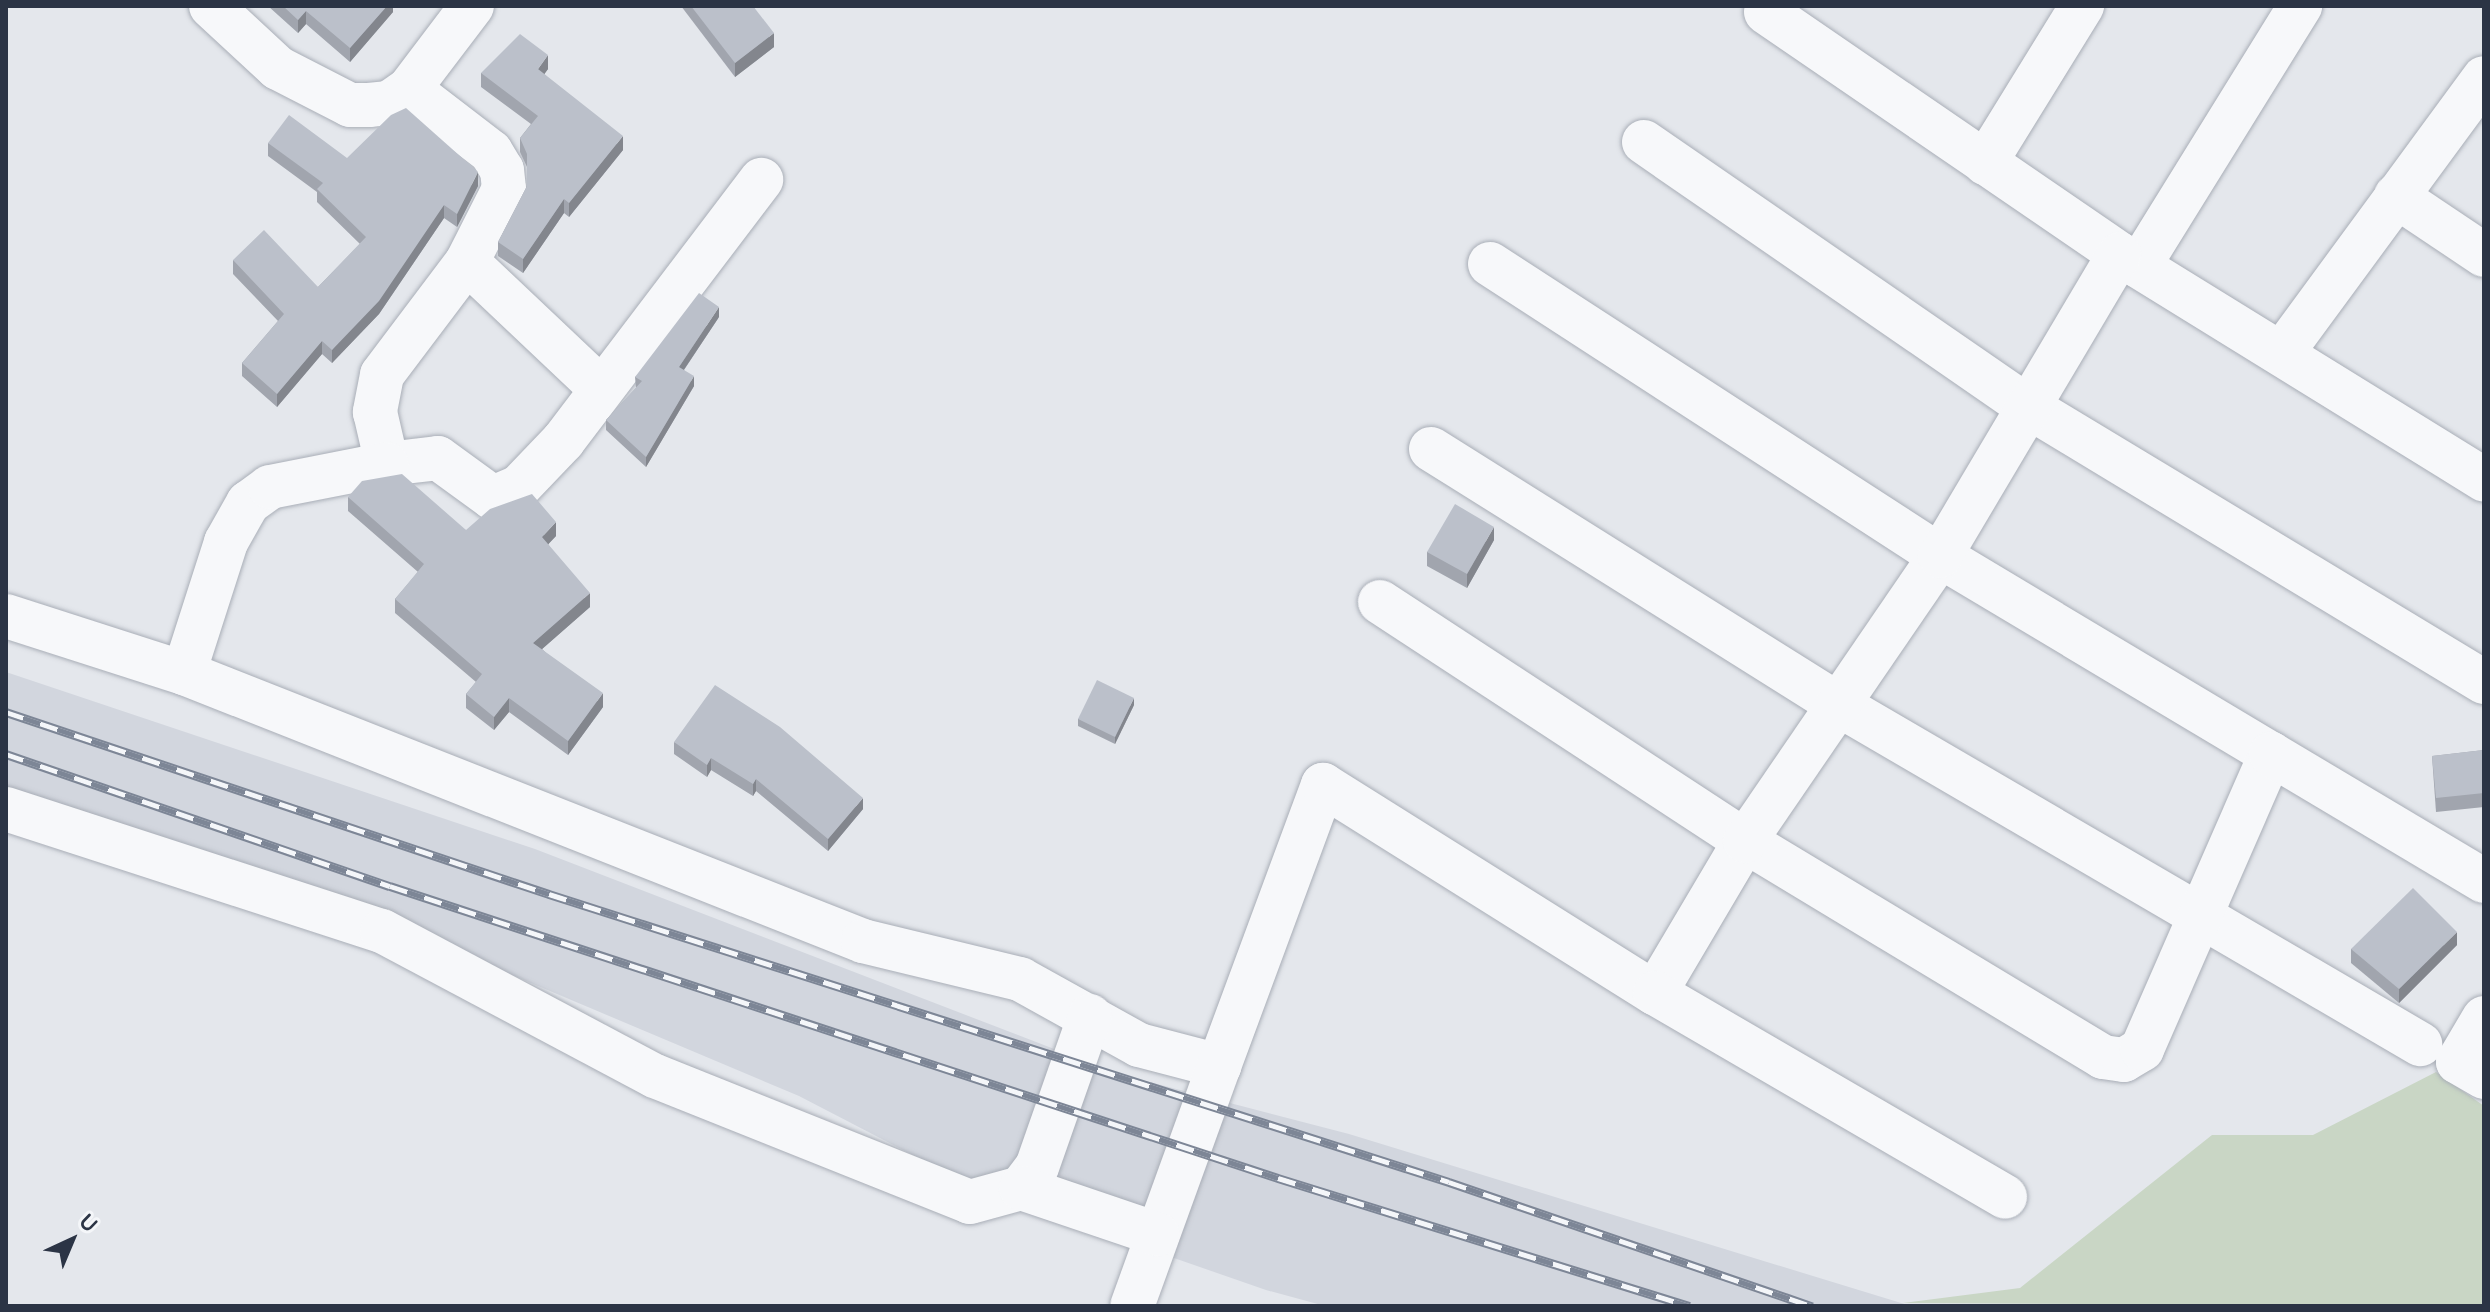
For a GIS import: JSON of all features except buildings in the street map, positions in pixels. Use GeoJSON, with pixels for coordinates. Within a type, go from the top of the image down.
{"type":"FeatureCollection","features":[{"type":"Feature","properties":{"kind":"street"},"geometry":{"type":"LineString","coordinates":[[211,6],[278,68],[350,105],[389,103],[409,89],[472,6]]}},
{"type":"Feature","properties":{"kind":"street"},"geometry":{"type":"LineString","coordinates":[[1985,163],[2082,6]]}},
{"type":"Feature","properties":{"kind":"street"},"geometry":{"type":"LineString","coordinates":[[1655,993],[1745,841],[1940,556],[2027,406],[2300,6]]}},
{"type":"Feature","properties":{"kind":"street"},"geometry":{"type":"LineString","coordinates":[[1766,12],[2129,260],[2484,479]]}},
{"type":"Feature","properties":{"kind":"street"},"geometry":{"type":"LineString","coordinates":[[2282,353],[2484,78]]}},
{"type":"Feature","properties":{"kind":"street"},"geometry":{"type":"LineString","coordinates":[[387,464],[375,412],[382,375],[467,262],[504,189],[502,170],[491,152],[409,89]]}},
{"type":"Feature","properties":{"kind":"street"},"geometry":{"type":"LineString","coordinates":[[1644,142],[2027,406],[2484,682]]}},
{"type":"Feature","properties":{"kind":"street"},"geometry":{"type":"LineString","coordinates":[[184,673],[226,542],[248,503],[270,487],[387,464],[438,458],[482,491],[503,496],[519,487],[563,441],[599,387],[761,180]]}},
{"type":"Feature","properties":{"kind":"street"},"geometry":{"type":"LineString","coordinates":[[2396,196],[2484,255]]}},
{"type":"Feature","properties":{"kind":"street"},"geometry":{"type":"LineString","coordinates":[[467,262],[599,387]]}},
{"type":"Feature","properties":{"kind":"street"},"geometry":{"type":"LineString","coordinates":[[1490,264],[1940,556],[2484,881]]}},
{"type":"Feature","properties":{"kind":"street"},"geometry":{"type":"LineString","coordinates":[[1431,449],[1839,705],[2203,912],[2420,1044]]}},
{"type":"Feature","properties":{"kind":"street"},"geometry":{"type":"LineString","coordinates":[[1380,602],[1745,841],[2103,1057],[2124,1060],[2142,1049],[2271,754]]}},
{"type":"Feature","properties":{"kind":"street"},"geometry":{"type":"LineString","coordinates":[[6,616],[184,673],[762,904],[863,941],[1020,979],[1139,1045],[1208,1063]]}},
{"type":"Feature","properties":{"kind":"street"},"geometry":{"type":"LineString","coordinates":[[1132,1306],[1142,1228],[1323,785],[1655,993],[2005,1197]]}},
{"type":"Feature","properties":{"kind":"street"},"geometry":{"type":"LineString","coordinates":[[6,809],[382,931],[655,1076],[949,1197],[987,1201],[1021,1188],[1037,1167],[1090,1016]]}},
{"type":"Feature","properties":{"kind":"street"},"geometry":{"type":"LineString","coordinates":[[2484,1018],[2458,1062],[2484,1077]]}},
{"type":"Feature","properties":{"kind":"street"},"geometry":{"type":"LineString","coordinates":[[1021,1188],[1142,1228]]}},
{"type":"Feature","properties":{"kind":"shaded area"},"geometry":{"type":"Polygon","coordinates":[[[6,672],[535,849],[1119,1074],[1349,1134],[1911,1306],[1325,1306],[1266,1290],[984,1192],[799,1096],[500,970],[6,795],[6,672]]]}},
{"type":"Feature","properties":{"kind":"green space"},"geometry":{"type":"Polygon","coordinates":[[[2436,1072],[2484,1106],[2484,1306],[1903,1303],[2020,1288],[2212,1135],[2313,1135],[2436,1072]]]}},
{"type":"Feature","properties":{"kind":"railway"},"geometry":{"type":"LineString","coordinates":[[6,712],[549,894],[1449,1182],[1812,1306]]}},
{"type":"Feature","properties":{"kind":"railway"},"geometry":{"type":"LineString","coordinates":[[6,754],[390,886],[1278,1178],[1690,1306]]}}]}
